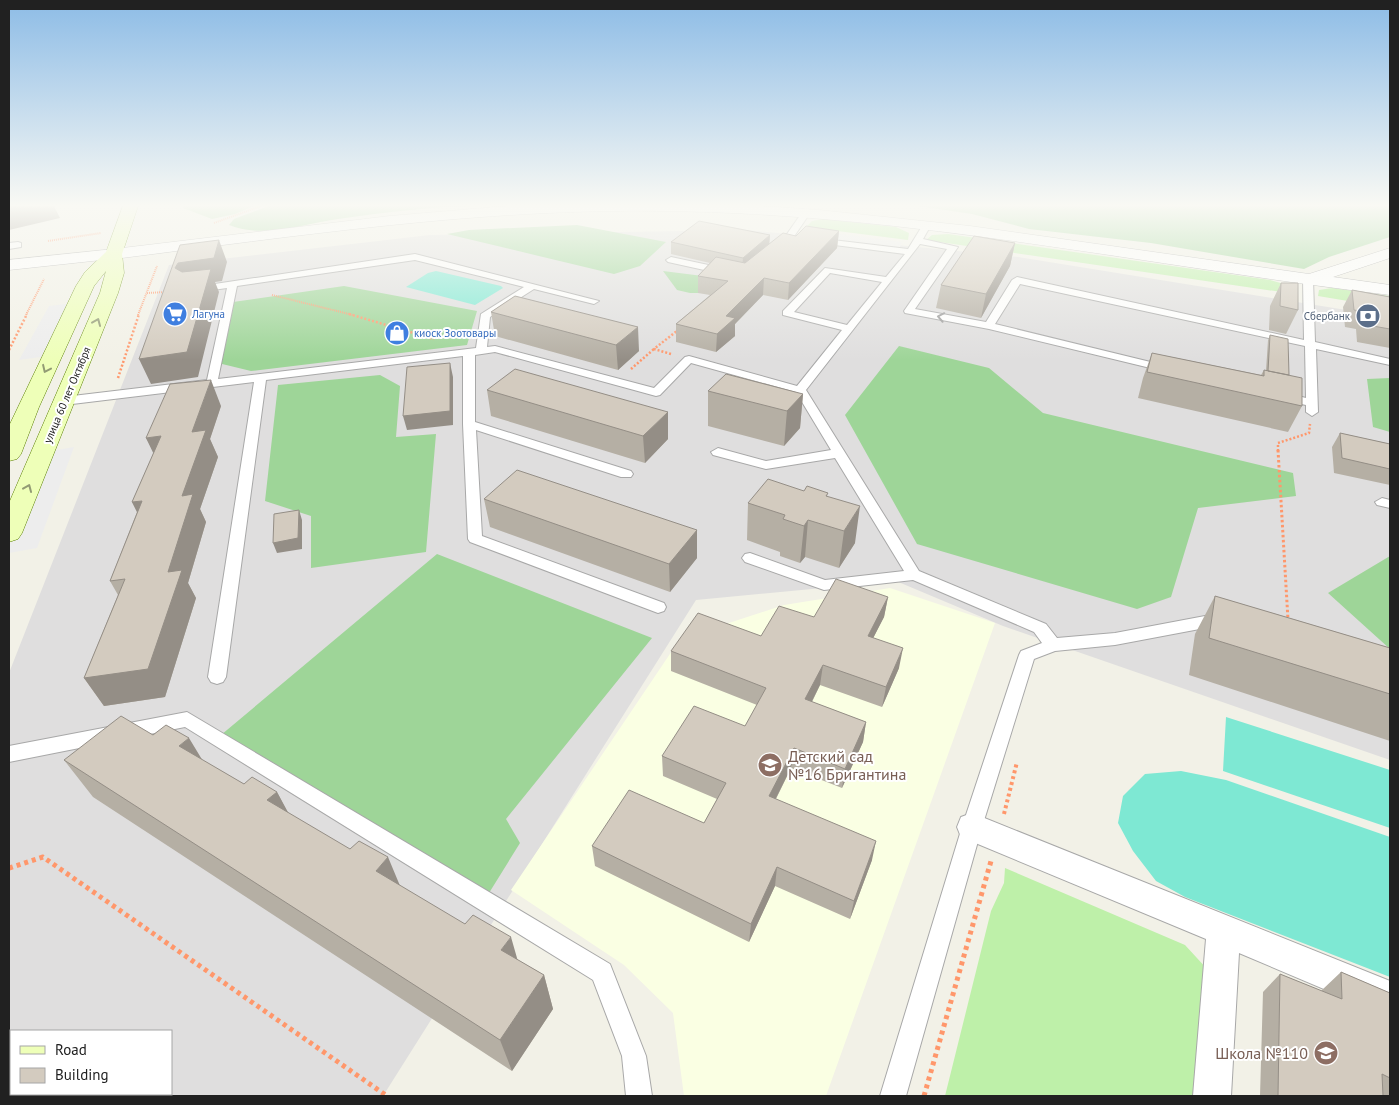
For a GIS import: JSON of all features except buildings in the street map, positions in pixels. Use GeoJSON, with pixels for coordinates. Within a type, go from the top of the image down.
{"type":"FeatureCollection","features":[{"type":"Feature","properties":{"kind":"main road","name":"улица 60 лет Октября"},"geometry":{"type":"LineString","coordinates":[[9,533],[109,293],[116,258]]}},
{"type":"Feature","properties":{"kind":"main road","name":"улица 60 лет Октября"},"geometry":{"type":"LineString","coordinates":[[9,454],[28,407],[85,286],[91,276],[115,263]]}},
{"type":"Feature","properties":{"kind":"main road"},"geometry":{"type":"LineString","coordinates":[[28,407],[64,401]]}},
{"type":"Feature","properties":{"kind":"street"},"geometry":{"type":"LineString","coordinates":[[9,265],[51,261],[115,263],[154,258]]}},
{"type":"Feature","properties":{"kind":"street"},"geometry":{"type":"LineString","coordinates":[[1157,258],[1390,290]]}},
{"type":"Feature","properties":{"kind":"street"},"geometry":{"type":"LineString","coordinates":[[1308,279],[1373,258]]}},
{"type":"Feature","properties":{"kind":"street"},"geometry":{"type":"LineString","coordinates":[[985,833],[1390,999]]}},
{"type":"Feature","properties":{"kind":"street"},"geometry":{"type":"LineString","coordinates":[[1212,1096],[1222,930]]}},
{"type":"Feature","properties":{"kind":"lane"},"geometry":{"type":"LineString","coordinates":[[191,290],[232,286],[411,258]]}},
{"type":"Feature","properties":{"kind":"lane"},"geometry":{"type":"LineString","coordinates":[[417,258],[594,301]]}},
{"type":"Feature","properties":{"kind":"lane"},"geometry":{"type":"LineString","coordinates":[[800,390],[907,258]]}},
{"type":"Feature","properties":{"kind":"lane"},"geometry":{"type":"LineString","coordinates":[[946,258],[909,311],[989,326],[1179,371]]}},
{"type":"Feature","properties":{"kind":"lane"},"geometry":{"type":"LineString","coordinates":[[671,260],[736,274]]}},
{"type":"Feature","properties":{"kind":"lane"},"geometry":{"type":"LineString","coordinates":[[850,329],[787,313],[828,270],[889,280]]}},
{"type":"Feature","properties":{"kind":"lane"},"geometry":{"type":"LineString","coordinates":[[1274,394],[1312,408],[1308,279]]}},
{"type":"Feature","properties":{"kind":"lane"},"geometry":{"type":"LineString","coordinates":[[989,326],[1017,280],[1390,362]]}},
{"type":"Feature","properties":{"kind":"lane"},"geometry":{"type":"LineString","coordinates":[[212,382],[232,286]]}},
{"type":"Feature","properties":{"kind":"lane"},"geometry":{"type":"LineString","coordinates":[[532,286],[485,316],[475,351],[469,424],[475,539],[658,607]]}},
{"type":"Feature","properties":{"kind":"lane"},"geometry":{"type":"LineString","coordinates":[[64,401],[495,349],[617,380],[656,392],[689,359],[800,390],[914,575]]}},
{"type":"Feature","properties":{"kind":"lane"},"geometry":{"type":"LineString","coordinates":[[217,677],[260,376]]}},
{"type":"Feature","properties":{"kind":"lane"},"geometry":{"type":"LineString","coordinates":[[469,424],[626,474]]}},
{"type":"Feature","properties":{"kind":"lane"},"geometry":{"type":"LineString","coordinates":[[718,452],[766,466],[839,453]]}},
{"type":"Feature","properties":{"kind":"lane"},"geometry":{"type":"LineString","coordinates":[[750,558],[824,585],[914,575],[1040,628],[1053,645]]}},
{"type":"Feature","properties":{"kind":"lane"},"geometry":{"type":"LineString","coordinates":[[893,1096],[985,833],[1027,655],[1053,645],[1114,639],[1205,622],[1233,630]]}},
{"type":"Feature","properties":{"kind":"lane"},"geometry":{"type":"LineString","coordinates":[[9,754],[187,719],[602,972],[634,1056],[639,1096]]}},
{"type":"Feature","properties":{"kind":"path"},"geometry":{"type":"LineString","coordinates":[[115,263],[158,264]]}},
{"type":"Feature","properties":{"kind":"path"},"geometry":{"type":"LineString","coordinates":[[9,350],[45,279],[36,280]]}},
{"type":"Feature","properties":{"kind":"path"},"geometry":{"type":"LineString","coordinates":[[232,286],[330,308],[475,351]]}},
{"type":"Feature","properties":{"kind":"path"},"geometry":{"type":"LineString","coordinates":[[147,293],[191,290]]}},
{"type":"Feature","properties":{"kind":"path"},"geometry":{"type":"LineString","coordinates":[[617,380],[683,326]]}},
{"type":"Feature","properties":{"kind":"path"},"geometry":{"type":"LineString","coordinates":[[654,349],[689,359]]}},
{"type":"Feature","properties":{"kind":"path"},"geometry":{"type":"LineString","coordinates":[[1288,626],[1278,443],[1309,433],[1312,408]]}},
{"type":"Feature","properties":{"kind":"path"},"geometry":{"type":"LineString","coordinates":[[924,1096],[985,833],[1020,752]]}},
{"type":"Feature","properties":{"kind":"path"},"geometry":{"type":"LineString","coordinates":[[9,868],[43,857],[387,1096]]}},
{"type":"Feature","properties":{"kind":"shaded area"},"geometry":{"type":"Polygon","coordinates":[[[234,258],[1022,258],[1390,317],[1390,760],[1003,626],[896,581],[696,600],[383,1096],[9,1096],[9,673],[169,265],[234,258]]]}},
{"type":"Feature","properties":{"kind":"shaded area"},"geometry":{"type":"Polygon","coordinates":[[[436,271],[503,288],[475,305],[406,287],[428,273],[436,271]]]}},
{"type":"Feature","properties":{"kind":"shaded area"},"geometry":{"type":"Polygon","coordinates":[[[74,303],[47,356],[19,360],[49,306],[74,303]]]}},
{"type":"Feature","properties":{"kind":"shaded area"},"geometry":{"type":"Polygon","coordinates":[[[74,447],[37,548],[9,553],[9,543],[46,452],[74,447]]]}},
{"type":"Feature","properties":{"kind":"shaded area","name":"Детский сад №16 Бригантина"},"geometry":{"type":"Polygon","coordinates":[[[890,588],[995,623],[826,1096],[684,1096],[673,1013],[624,965],[511,890],[680,639],[784,605],[890,588]]]}},
{"type":"Feature","properties":{"kind":"shaded area"},"geometry":{"type":"Polygon","coordinates":[[[1226,717],[1390,770],[1390,828],[1223,771],[1226,717]]]}},
{"type":"Feature","properties":{"kind":"shaded area"},"geometry":{"type":"Polygon","coordinates":[[[1181,771],[1226,780],[1390,837],[1390,977],[1185,897],[1156,881],[1133,851],[1118,823],[1123,796],[1145,774],[1181,771]]]}},
{"type":"Feature","properties":{"kind":"green space"},"geometry":{"type":"Polygon","coordinates":[[[545,258],[649,258],[640,266],[614,274],[545,258]]]}},
{"type":"Feature","properties":{"kind":"green space"},"geometry":{"type":"Polygon","coordinates":[[[1046,258],[1113,258],[1270,280],[1291,286],[1295,294],[1046,258]]]}},
{"type":"Feature","properties":{"kind":"green space"},"geometry":{"type":"Polygon","coordinates":[[[1237,258],[1328,258],[1304,269],[1237,258]]]}},
{"type":"Feature","properties":{"kind":"green space"},"geometry":{"type":"Polygon","coordinates":[[[663,271],[727,279],[720,293],[690,293],[677,290],[663,271]]]}},
{"type":"Feature","properties":{"kind":"green space"},"geometry":{"type":"Polygon","coordinates":[[[344,286],[477,311],[467,345],[251,371],[218,363],[233,302],[344,286]]]}},
{"type":"Feature","properties":{"kind":"green space"},"geometry":{"type":"Polygon","coordinates":[[[1332,288],[1390,296],[1390,308],[1318,296],[1319,290],[1332,288]]]}},
{"type":"Feature","properties":{"kind":"green space"},"geometry":{"type":"Polygon","coordinates":[[[899,346],[989,368],[1043,413],[1293,473],[1296,496],[1198,508],[1171,597],[1137,609],[917,544],[845,415],[899,346]]]}},
{"type":"Feature","properties":{"kind":"green space"},"geometry":{"type":"Polygon","coordinates":[[[380,375],[400,386],[396,437],[436,434],[426,552],[311,568],[311,516],[265,501],[278,385],[380,375]]]}},
{"type":"Feature","properties":{"kind":"green space"},"geometry":{"type":"Polygon","coordinates":[[[1390,378],[1390,432],[1373,427],[1367,379],[1390,378]]]}},
{"type":"Feature","properties":{"kind":"green space"},"geometry":{"type":"Polygon","coordinates":[[[437,554],[652,638],[506,819],[520,843],[489,893],[221,735],[437,554]]]}},
{"type":"Feature","properties":{"kind":"green space"},"geometry":{"type":"Polygon","coordinates":[[[1390,556],[1390,649],[1328,593],[1390,556]]]}},
{"type":"Feature","properties":{"kind":"green space"},"geometry":{"type":"Polygon","coordinates":[[[1005,868],[1185,945],[1208,970],[1198,1096],[945,1096],[991,911],[1004,883],[1005,868]]]}},
{"type":"Feature","properties":{"kind":"place","name":"Лагуна"},"geometry":{"type":"Point","coordinates":[175,314]}},
{"type":"Feature","properties":{"kind":"place","name":"Сбербанк"},"geometry":{"type":"Point","coordinates":[1368,316]}},
{"type":"Feature","properties":{"kind":"place","name":"киоск Зоотовары"},"geometry":{"type":"Point","coordinates":[397,333]}},
{"type":"Feature","properties":{"kind":"place","name":"Детский сад №16 Бригантина"},"geometry":{"type":"Point","coordinates":[770,765]}},
{"type":"Feature","properties":{"kind":"place","name":"Школа №110"},"geometry":{"type":"Point","coordinates":[1326,1053]}}]}
